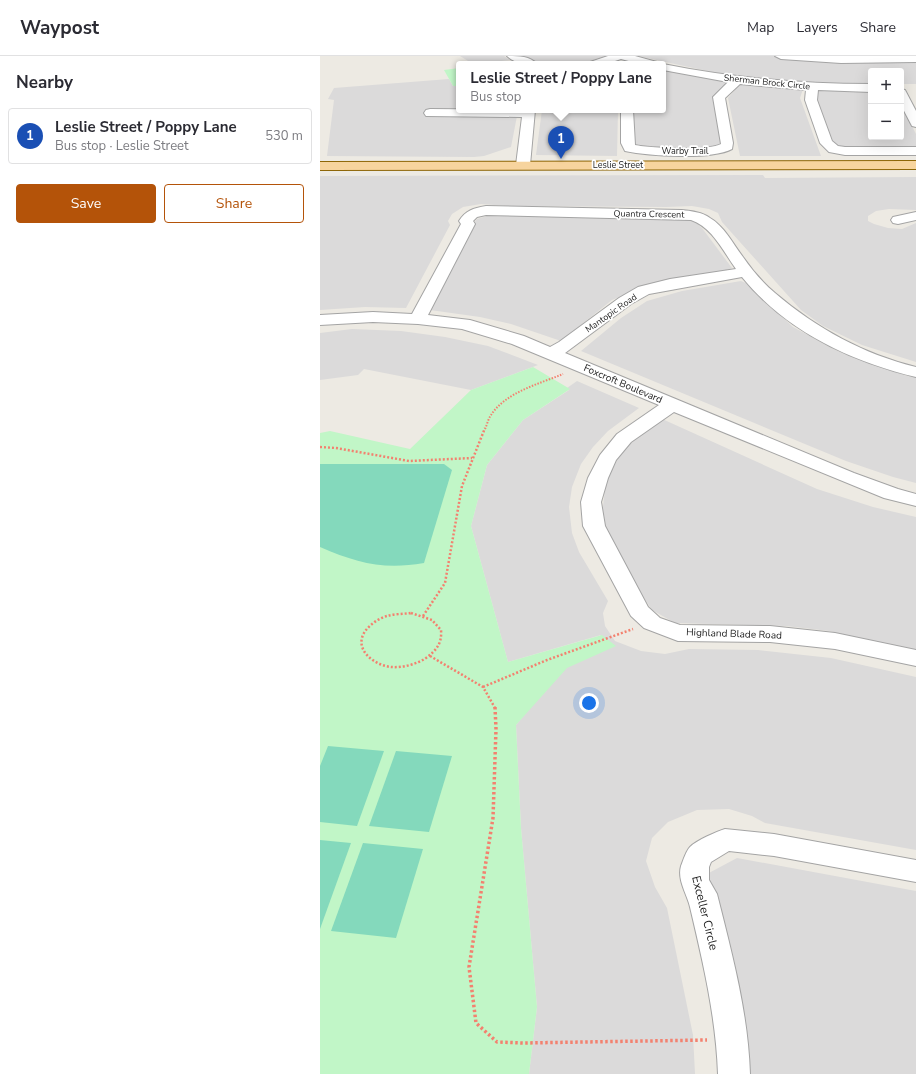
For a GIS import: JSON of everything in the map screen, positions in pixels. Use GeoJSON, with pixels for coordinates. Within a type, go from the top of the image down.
{"type":"FeatureCollection","features":[{"type":"Feature","properties":{"kind":"main road","name":"Leslie Street"},"geometry":{"type":"LineString","coordinates":[[320,166],[916,165]]}},
{"type":"Feature","properties":{"kind":"street"},"geometry":{"type":"LineString","coordinates":[[513,56],[524,61]]}},
{"type":"Feature","properties":{"kind":"street"},"geometry":{"type":"LineString","coordinates":[[604,61],[621,56],[640,61]]}},
{"type":"Feature","properties":{"kind":"street"},"geometry":{"type":"LineString","coordinates":[[781,56],[841,60],[916,59]]}},
{"type":"Feature","properties":{"kind":"street","name":"Sherman Brock Circle"},"geometry":{"type":"LineString","coordinates":[[666,68],[737,80],[812,86],[868,88]]}},
{"type":"Feature","properties":{"kind":"street","name":"Warby Trail"},"geometry":{"type":"LineString","coordinates":[[627,113],[627,143],[630,148],[647,151],[720,150],[727,146],[720,97],[737,80]]}},
{"type":"Feature","properties":{"kind":"street"},"geometry":{"type":"LineString","coordinates":[[812,86],[811,100],[826,143],[830,147],[850,151],[916,151]]}},
{"type":"Feature","properties":{"kind":"street"},"geometry":{"type":"LineString","coordinates":[[904,89],[916,122]]}},
{"type":"Feature","properties":{"kind":"street"},"geometry":{"type":"LineString","coordinates":[[430,114],[480,113]]}},
{"type":"Feature","properties":{"kind":"street"},"geometry":{"type":"LineString","coordinates":[[522,165],[529,113]]}},
{"type":"Feature","properties":{"kind":"street","name":"Quantra Crescent"},"geometry":{"type":"LineString","coordinates":[[418,319],[468,224],[466,221],[467,218],[478,212],[681,214],[693,216],[707,222],[746,272],[775,302],[812,330],[830,340],[882,362],[916,372]]}},
{"type":"Feature","properties":{"kind":"street"},"geometry":{"type":"LineString","coordinates":[[898,220],[916,216]]}},
{"type":"Feature","properties":{"kind":"street","name":"Mantopic Road"},"geometry":{"type":"LineString","coordinates":[[552,353],[565,346],[625,301],[644,290],[670,284],[746,272]]}},
{"type":"Feature","properties":{"kind":"street","name":"Foxcroft Boulevard"},"geometry":{"type":"LineString","coordinates":[[320,320],[373,317],[418,319],[464,324],[518,340],[847,477],[891,494],[916,500]]}},
{"type":"Feature","properties":{"kind":"street","name":"Highland Blade Road"},"geometry":{"type":"LineString","coordinates":[[671,405],[624,438],[607,459],[598,478],[591,502],[594,526],[639,611],[652,622],[678,633],[770,634],[835,641],[916,658]]}},
{"type":"Feature","properties":{"kind":"street","name":"Exceller Circle"},"geometry":{"type":"LineString","coordinates":[[734,1074],[733,1040],[726,1000],[702,894],[695,880],[695,867],[700,855],[725,840],[774,844],[916,871]]}},
{"type":"Feature","properties":{"kind":"path"},"geometry":{"type":"LineString","coordinates":[[423,616],[438,596],[445,583],[462,486],[472,458],[495,408],[508,399],[582,366]]}},
{"type":"Feature","properties":{"kind":"path"},"geometry":{"type":"LineString","coordinates":[[320,447],[336,448],[409,461],[472,458]]}},
{"type":"Feature","properties":{"kind":"path"},"geometry":{"type":"LineString","coordinates":[[411,613],[423,616],[436,623],[442,633],[440,645],[430,656],[418,663],[404,666],[390,666],[367,658],[362,650],[361,641],[365,632],[372,624],[384,617],[397,614],[411,613]]}},
{"type":"Feature","properties":{"kind":"path"},"geometry":{"type":"LineString","coordinates":[[483,688],[547,660],[652,622]]}},
{"type":"Feature","properties":{"kind":"path"},"geometry":{"type":"LineString","coordinates":[[430,656],[483,688],[495,706],[496,729],[493,818],[469,967],[476,1023],[497,1042],[523,1043],[733,1040]]}},
{"type":"Feature","properties":{"kind":"shaded area"},"geometry":{"type":"Polygon","coordinates":[[[460,56],[504,56],[510,60],[501,61],[468,61],[460,56]]]}},
{"type":"Feature","properties":{"kind":"shaded area"},"geometry":{"type":"Polygon","coordinates":[[[521,56],[606,56],[590,61],[532,61],[521,56]]]}},
{"type":"Feature","properties":{"kind":"shaded area"},"geometry":{"type":"Polygon","coordinates":[[[638,56],[916,56],[916,84],[904,84],[904,68],[868,68],[868,84],[825,83],[744,79],[638,56]]]}},
{"type":"Feature","properties":{"kind":"shaded area"},"geometry":{"type":"Polygon","coordinates":[[[666,71],[728,82],[714,97],[721,141],[719,147],[701,149],[637,147],[633,144],[633,113],[666,113],[666,71]]]}},
{"type":"Feature","properties":{"kind":"shaded area"},"geometry":{"type":"Polygon","coordinates":[[[449,79],[453,86],[456,86],[456,113],[488,113],[517,116],[511,147],[484,156],[474,157],[327,156],[334,100],[328,99],[334,88],[449,79]]]}},
{"type":"Feature","properties":{"kind":"shaded area"},"geometry":{"type":"Polygon","coordinates":[[[741,83],[803,89],[800,98],[821,156],[740,156],[728,98],[741,83]]]}},
{"type":"Feature","properties":{"kind":"shaded area"},"geometry":{"type":"Polygon","coordinates":[[[817,90],[868,91],[868,140],[904,140],[904,110],[916,134],[916,148],[838,147],[832,143],[817,100],[817,90]]]}},
{"type":"Feature","properties":{"kind":"shaded area"},"geometry":{"type":"Polygon","coordinates":[[[542,113],[618,113],[617,156],[536,155],[542,113]]]}},
{"type":"Feature","properties":{"kind":"shaded area"},"geometry":{"type":"Polygon","coordinates":[[[763,175],[765,178],[916,177],[916,210],[889,209],[876,211],[868,216],[868,221],[888,228],[902,229],[916,223],[916,362],[862,345],[823,326],[801,310],[722,222],[718,213],[709,209],[692,206],[508,206],[481,204],[463,207],[452,214],[448,221],[450,225],[406,308],[365,307],[320,310],[320,176],[763,175]]]}},
{"type":"Feature","properties":{"kind":"shaded area"},"geometry":{"type":"Polygon","coordinates":[[[490,215],[682,217],[693,220],[702,228],[732,268],[721,272],[637,290],[612,300],[561,341],[511,324],[480,317],[430,310],[469,230],[477,219],[490,215]]]}},
{"type":"Feature","properties":{"kind":"shaded area"},"geometry":{"type":"Polygon","coordinates":[[[741,281],[748,284],[793,327],[838,351],[907,376],[916,377],[916,483],[846,461],[581,351],[621,318],[647,301],[682,291],[741,281]]]}},
{"type":"Feature","properties":{"kind":"shaded area"},"geometry":{"type":"Polygon","coordinates":[[[352,329],[401,331],[445,337],[488,346],[538,365],[471,390],[364,369],[358,375],[320,380],[320,333],[352,329]]]}},
{"type":"Feature","properties":{"kind":"shaded area"},"geometry":{"type":"Polygon","coordinates":[[[577,381],[639,408],[608,431],[593,447],[581,464],[572,487],[569,507],[572,533],[579,552],[608,601],[603,613],[605,626],[615,641],[641,651],[665,654],[689,649],[758,650],[831,658],[916,677],[916,850],[765,823],[752,816],[729,809],[697,810],[668,822],[652,838],[646,861],[655,887],[667,908],[693,1035],[695,1074],[529,1074],[537,1007],[521,828],[516,725],[562,670],[601,635],[508,662],[471,526],[487,465],[523,420],[569,390],[567,388],[577,381]]]}},
{"type":"Feature","properties":{"kind":"shaded area"},"geometry":{"type":"Polygon","coordinates":[[[660,418],[817,489],[873,507],[916,517],[916,652],[829,631],[786,626],[675,623],[652,610],[611,549],[602,515],[606,480],[623,450],[660,418]]]}},
{"type":"Feature","properties":{"kind":"shaded area"},"geometry":{"type":"Polygon","coordinates":[[[737,858],[916,891],[916,1074],[750,1074],[707,874],[737,858]]]}},
{"type":"Feature","properties":{"kind":"green space"},"geometry":{"type":"Polygon","coordinates":[[[456,68],[456,86],[453,86],[444,70],[456,68]]]}},
{"type":"Feature","properties":{"kind":"green space"},"geometry":{"type":"Polygon","coordinates":[[[533,367],[570,389],[523,420],[487,465],[471,526],[508,662],[602,635],[616,646],[567,668],[516,725],[521,828],[537,1007],[529,1074],[320,1074],[320,433],[330,431],[410,449],[471,390],[533,367]]]}},
{"type":"Feature","properties":{"kind":"green space"},"geometry":{"type":"Polygon","coordinates":[[[320,464],[444,464],[452,470],[424,563],[396,566],[370,564],[320,547],[320,464]]]}},
{"type":"Feature","properties":{"kind":"green space"},"geometry":{"type":"Polygon","coordinates":[[[328,746],[384,751],[357,826],[320,822],[320,766],[328,746]]]}},
{"type":"Feature","properties":{"kind":"green space"},"geometry":{"type":"Polygon","coordinates":[[[396,751],[452,756],[429,832],[369,826],[396,751]]]}},
{"type":"Feature","properties":{"kind":"green space"},"geometry":{"type":"Polygon","coordinates":[[[320,840],[351,843],[320,929],[320,840]]]}},
{"type":"Feature","properties":{"kind":"green space"},"geometry":{"type":"Polygon","coordinates":[[[363,843],[423,849],[396,938],[331,931],[363,843]]]}},
{"type":"Feature","properties":{"kind":"place","name":"Leslie Street / Poppy Lane"},"geometry":{"type":"Point","coordinates":[561,159]}}]}
